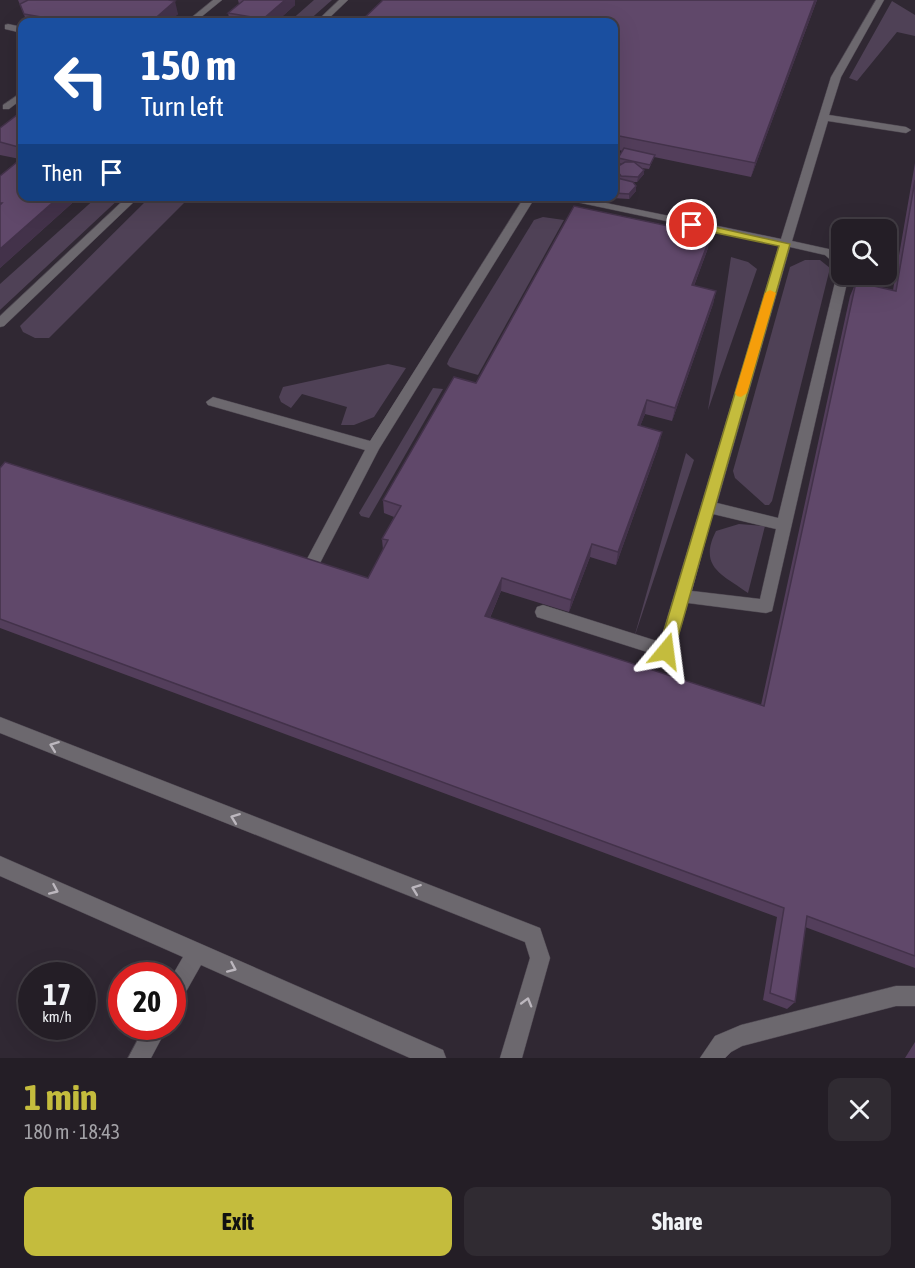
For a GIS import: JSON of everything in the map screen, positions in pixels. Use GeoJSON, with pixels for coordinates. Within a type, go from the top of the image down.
{"type":"FeatureCollection","features":[{"type":"Feature","properties":{"kind":"lane"},"geometry":{"type":"LineString","coordinates":[[195,18],[218,0]]}},
{"type":"Feature","properties":{"kind":"lane"},"geometry":{"type":"LineString","coordinates":[[324,18],[344,0]]}},
{"type":"Feature","properties":{"kind":"lane"},"geometry":{"type":"LineString","coordinates":[[543,612],[666,651],[784,244],[836,76],[880,0]]}},
{"type":"Feature","properties":{"kind":"lane"},"geometry":{"type":"LineString","coordinates":[[8,27],[18,29]]}},
{"type":"Feature","properties":{"kind":"lane"},"geometry":{"type":"LineString","coordinates":[[6,107],[18,98]]}},
{"type":"Feature","properties":{"kind":"lane"},"geometry":{"type":"LineString","coordinates":[[823,117],[906,130]]}},
{"type":"Feature","properties":{"kind":"lane"},"geometry":{"type":"LineString","coordinates":[[0,323],[130,201]]}},
{"type":"Feature","properties":{"kind":"lane"},"geometry":{"type":"LineString","coordinates":[[315,559],[373,447],[528,201]]}},
{"type":"Feature","properties":{"kind":"lane"},"geometry":{"type":"LineString","coordinates":[[578,201],[829,252],[831,254]]}},
{"type":"Feature","properties":{"kind":"lane"},"geometry":{"type":"LineString","coordinates":[[682,596],[765,606],[840,285]]}},
{"type":"Feature","properties":{"kind":"lane"},"geometry":{"type":"LineString","coordinates":[[213,402],[373,447]]}},
{"type":"Feature","properties":{"kind":"lane"},"geometry":{"type":"LineString","coordinates":[[708,507],[784,525]]}},
{"type":"Feature","properties":{"kind":"lane"},"geometry":{"type":"LineString","coordinates":[[0,725],[533,935],[540,958],[511,1058]]}},
{"type":"Feature","properties":{"kind":"lane"},"geometry":{"type":"LineString","coordinates":[[0,866],[435,1058]]}},
{"type":"Feature","properties":{"kind":"lane"},"geometry":{"type":"LineString","coordinates":[[186,972],[197,952]]}},
{"type":"Feature","properties":{"kind":"lane"},"geometry":{"type":"LineString","coordinates":[[711,1058],[723,1044],[741,1036],[896,996],[915,996]]}},
{"type":"Feature","properties":{"kind":"lane"},"geometry":{"type":"LineString","coordinates":[[139,1058],[149,1040]]}},
{"type":"Feature","properties":{"kind":"shaded area"},"geometry":{"type":"Polygon","coordinates":[[[314,0],[332,0],[312,18],[294,18],[314,0]]]}},
{"type":"Feature","properties":{"kind":"shaded area"},"geometry":{"type":"Polygon","coordinates":[[[892,1],[915,15],[915,36],[897,32],[857,81],[849,78],[892,1]]]}},
{"type":"Feature","properties":{"kind":"shaded area"},"geometry":{"type":"Polygon","coordinates":[[[93,201],[117,201],[0,310],[0,284],[93,201]]]}},
{"type":"Feature","properties":{"kind":"shaded area"},"geometry":{"type":"Polygon","coordinates":[[[146,201],[186,201],[49,338],[35,338],[23,332],[20,326],[146,201]]]}},
{"type":"Feature","properties":{"kind":"shaded area"},"geometry":{"type":"Polygon","coordinates":[[[543,217],[564,220],[478,375],[450,367],[447,364],[449,359],[534,220],[543,217]]]}},
{"type":"Feature","properties":{"kind":"shaded area"},"geometry":{"type":"Polygon","coordinates":[[[731,257],[748,262],[757,269],[708,410],[731,257]]]}},
{"type":"Feature","properties":{"kind":"shaded area"},"geometry":{"type":"Polygon","coordinates":[[[805,260],[820,260],[830,268],[772,501],[769,505],[765,505],[735,478],[733,471],[790,267],[805,260]]]}},
{"type":"Feature","properties":{"kind":"shaded area"},"geometry":{"type":"Polygon","coordinates":[[[388,364],[406,368],[374,417],[354,425],[341,425],[347,407],[302,394],[291,408],[281,402],[279,397],[283,387],[388,364]]]}},
{"type":"Feature","properties":{"kind":"shaded area"},"geometry":{"type":"Polygon","coordinates":[[[433,388],[443,389],[369,518],[361,516],[359,513],[433,388]]]}},
{"type":"Feature","properties":{"kind":"shaded area"},"geometry":{"type":"Polygon","coordinates":[[[686,453],[694,460],[634,638],[686,453]]]}},
{"type":"Feature","properties":{"kind":"shaded area"},"geometry":{"type":"Polygon","coordinates":[[[739,524],[765,526],[748,593],[722,575],[711,561],[711,543],[716,531],[739,524]]]}},
{"type":"Feature","properties":{"kind":"building"},"geometry":{"type":"Polygon","coordinates":[[[28,0],[175,1],[156,18],[47,18],[24,14],[20,4],[28,0]]]}},
{"type":"Feature","properties":{"kind":"building"},"geometry":{"type":"Polygon","coordinates":[[[244,0],[285,0],[264,18],[228,13],[244,0]]]}},
{"type":"Feature","properties":{"kind":"building"},"geometry":{"type":"Polygon","coordinates":[[[383,0],[815,0],[755,163],[618,136],[618,18],[364,18],[383,0]]]}},
{"type":"Feature","properties":{"kind":"building"},"geometry":{"type":"Polygon","coordinates":[[[18,114],[18,147],[0,142],[0,128],[18,114]]]}},
{"type":"Feature","properties":{"kind":"building"},"geometry":{"type":"Polygon","coordinates":[[[624,148],[655,155],[650,165],[618,158],[624,148]]]}},
{"type":"Feature","properties":{"kind":"building"},"geometry":{"type":"Polygon","coordinates":[[[18,161],[18,201],[54,201],[0,249],[0,205],[2,203],[0,203],[0,176],[18,161]]]}},
{"type":"Feature","properties":{"kind":"building"},"geometry":{"type":"Polygon","coordinates":[[[625,162],[634,162],[644,170],[638,177],[621,176],[618,166],[625,162]]]}},
{"type":"Feature","properties":{"kind":"building"},"geometry":{"type":"Polygon","coordinates":[[[618,178],[633,182],[636,186],[629,194],[618,193],[618,178]]]}},
{"type":"Feature","properties":{"kind":"building"},"geometry":{"type":"Polygon","coordinates":[[[915,180],[915,956],[807,916],[795,1002],[770,993],[784,908],[0,619],[0,468],[5,462],[368,578],[388,540],[382,539],[401,506],[383,500],[454,377],[476,383],[574,206],[711,235],[692,285],[716,291],[675,408],[647,400],[638,425],[662,432],[618,552],[592,544],[571,600],[502,578],[485,616],[764,706],[855,285],[869,285],[896,291],[915,180]]]}},
{"type":"Feature","properties":{"kind":"slow traffic"},"geometry":{"type":"LineString","coordinates":[[741,393],[770,293]]}},
{"type":"Feature","properties":{"kind":"route"},"geometry":{"type":"LineString","coordinates":[[666,651],[784,244],[692,225]]}}]}
